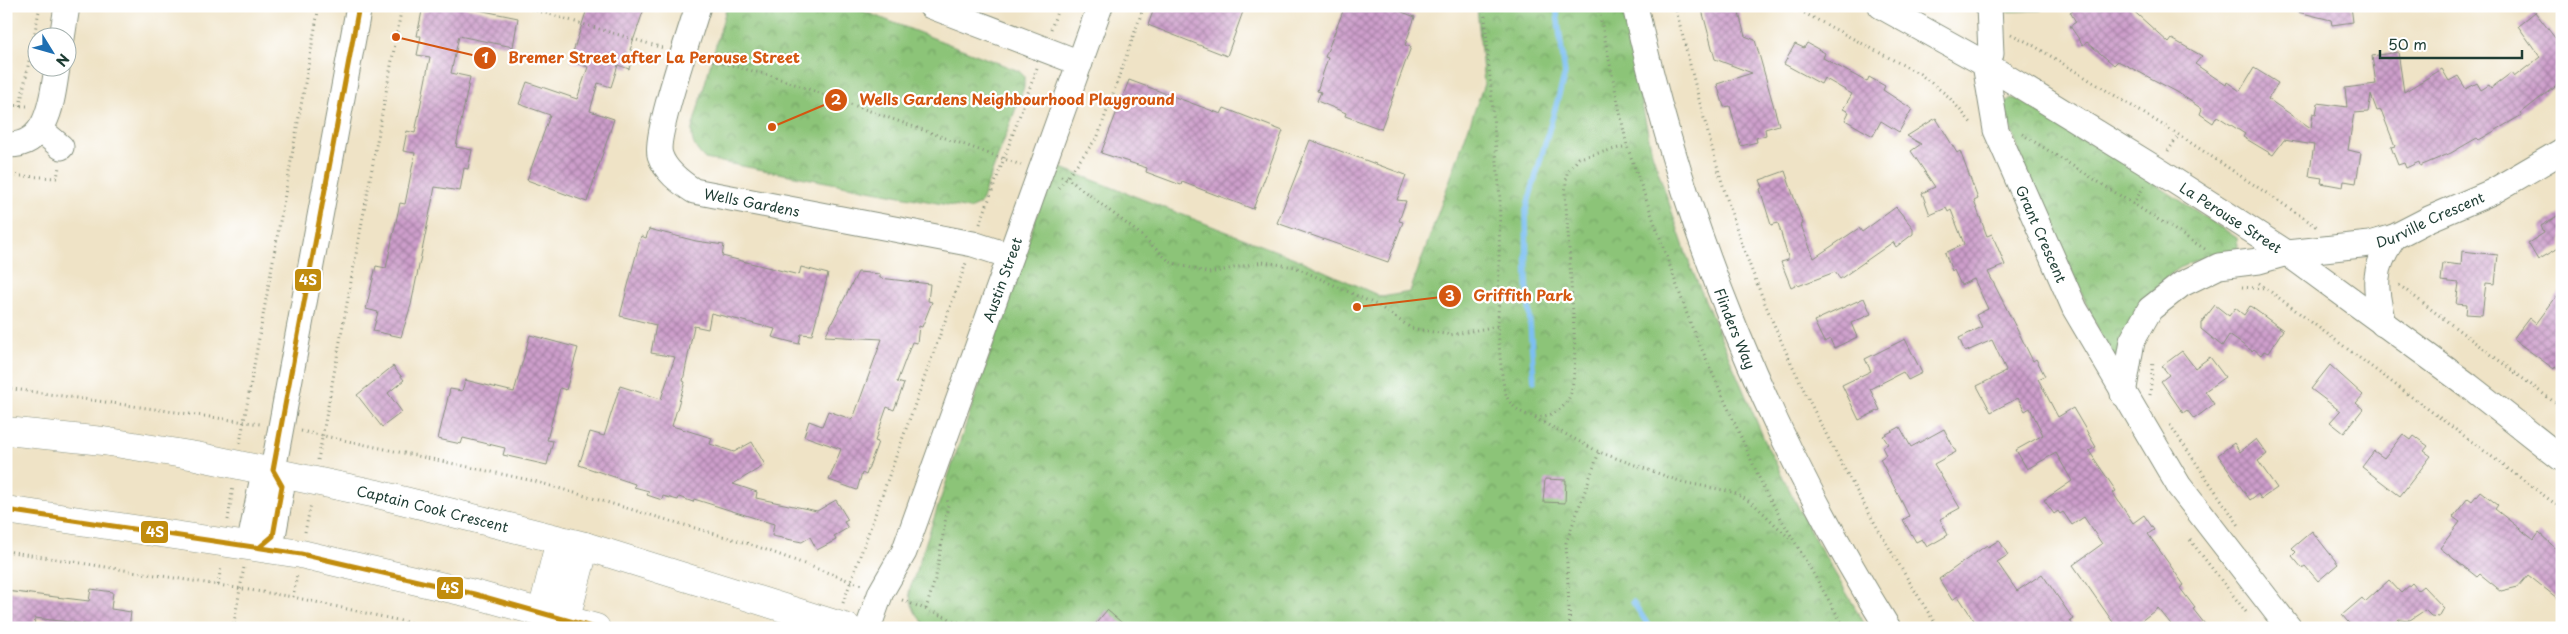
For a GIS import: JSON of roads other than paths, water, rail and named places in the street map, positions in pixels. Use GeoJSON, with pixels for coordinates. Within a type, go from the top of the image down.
{"type":"FeatureCollection","features":[{"type":"Feature","properties":{"kind":"main road","name":"Captain Cook Crescent"},"geometry":{"type":"LineString","coordinates":[[6,431],[103,441],[273,470],[572,543],[848,628]]}},
{"type":"Feature","properties":{"kind":"main road"},"geometry":{"type":"LineString","coordinates":[[6,510],[301,554],[387,573],[554,615],[596,628]]}},
{"type":"Feature","properties":{"kind":"main road"},"geometry":{"type":"LineString","coordinates":[[554,615],[572,543]]}},
{"type":"Feature","properties":{"kind":"street"},"geometry":{"type":"LineString","coordinates":[[64,28],[67,6]]}},
{"type":"Feature","properties":{"kind":"street"},"geometry":{"type":"LineString","coordinates":[[244,544],[273,536],[282,486],[273,470],[359,6]]}},
{"type":"Feature","properties":{"kind":"street","name":"Wells Gardens"},"geometry":{"type":"LineString","coordinates":[[698,6],[663,124],[659,154],[669,170],[687,187],[694,191],[973,244],[1010,256]]}},
{"type":"Feature","properties":{"kind":"street"},"geometry":{"type":"LineString","coordinates":[[931,6],[1043,50],[1080,62]]}},
{"type":"Feature","properties":{"kind":"street","name":"Austin Street"},"geometry":{"type":"LineString","coordinates":[[868,628],[881,592],[904,552],[1100,6]]}},
{"type":"Feature","properties":{"kind":"street","name":"Flinders Way"},"geometry":{"type":"LineString","coordinates":[[1636,6],[1647,59],[1680,177],[1748,363],[1853,572],[1888,628]]}},
{"type":"Feature","properties":{"kind":"street","name":"La Perouse Street"},"geometry":{"type":"LineString","coordinates":[[1881,6],[1985,64],[2156,169],[2287,254],[2562,459]]}},
{"type":"Feature","properties":{"kind":"street"},"geometry":{"type":"LineString","coordinates":[[1985,64],[1991,54],[1990,15]]}},
{"type":"Feature","properties":{"kind":"street","name":"Grant Crescent"},"geometry":{"type":"LineString","coordinates":[[1985,64],[1996,130],[2075,310],[2179,486],[2289,628]]}},
{"type":"Feature","properties":{"kind":"street"},"geometry":{"type":"LineString","coordinates":[[6,145],[26,141],[40,130],[48,115],[55,78]]}},
{"type":"Feature","properties":{"kind":"street"},"geometry":{"type":"LineString","coordinates":[[40,130],[62,147]]}},
{"type":"Feature","properties":{"kind":"street","name":"Durville Crescent"},"geometry":{"type":"LineString","coordinates":[[2287,254],[2348,247],[2394,237],[2429,219],[2492,192],[2562,151]]}},
{"type":"Feature","properties":{"kind":"street"},"geometry":{"type":"LineString","coordinates":[[2383,324],[2376,292],[2377,267],[2394,237]]}},
{"type":"Feature","properties":{"kind":"street"},"geometry":{"type":"LineString","coordinates":[[2123,394],[2132,341],[2150,309],[2182,284],[2219,266],[2235,276],[2287,254]]}},
{"type":"Feature","properties":{"kind":"street","name":"Austin Street"},"geometry":{"type":"LineString","coordinates":[[886,628],[897,598],[904,552]]}},
{"type":"Feature","properties":{"kind":"waterway"},"geometry":{"type":"LineString","coordinates":[[1534,381],[1527,280],[1526,210],[1565,74],[1556,6]]}},
{"type":"Feature","properties":{"kind":"waterway"},"geometry":{"type":"LineString","coordinates":[[1633,602],[1650,628]]}},
{"type":"Feature","properties":{"kind":"place","name":"Bremer Street after La Perouse Street"},"geometry":{"type":"Point","coordinates":[396,37]}},
{"type":"Feature","properties":{"kind":"place","name":"Wells Gardens Neighbourhood Playground"},"geometry":{"type":"Point","coordinates":[772,127]}},
{"type":"Feature","properties":{"kind":"place","name":"Griffith Park"},"geometry":{"type":"Point","coordinates":[1357,307]}}]}
